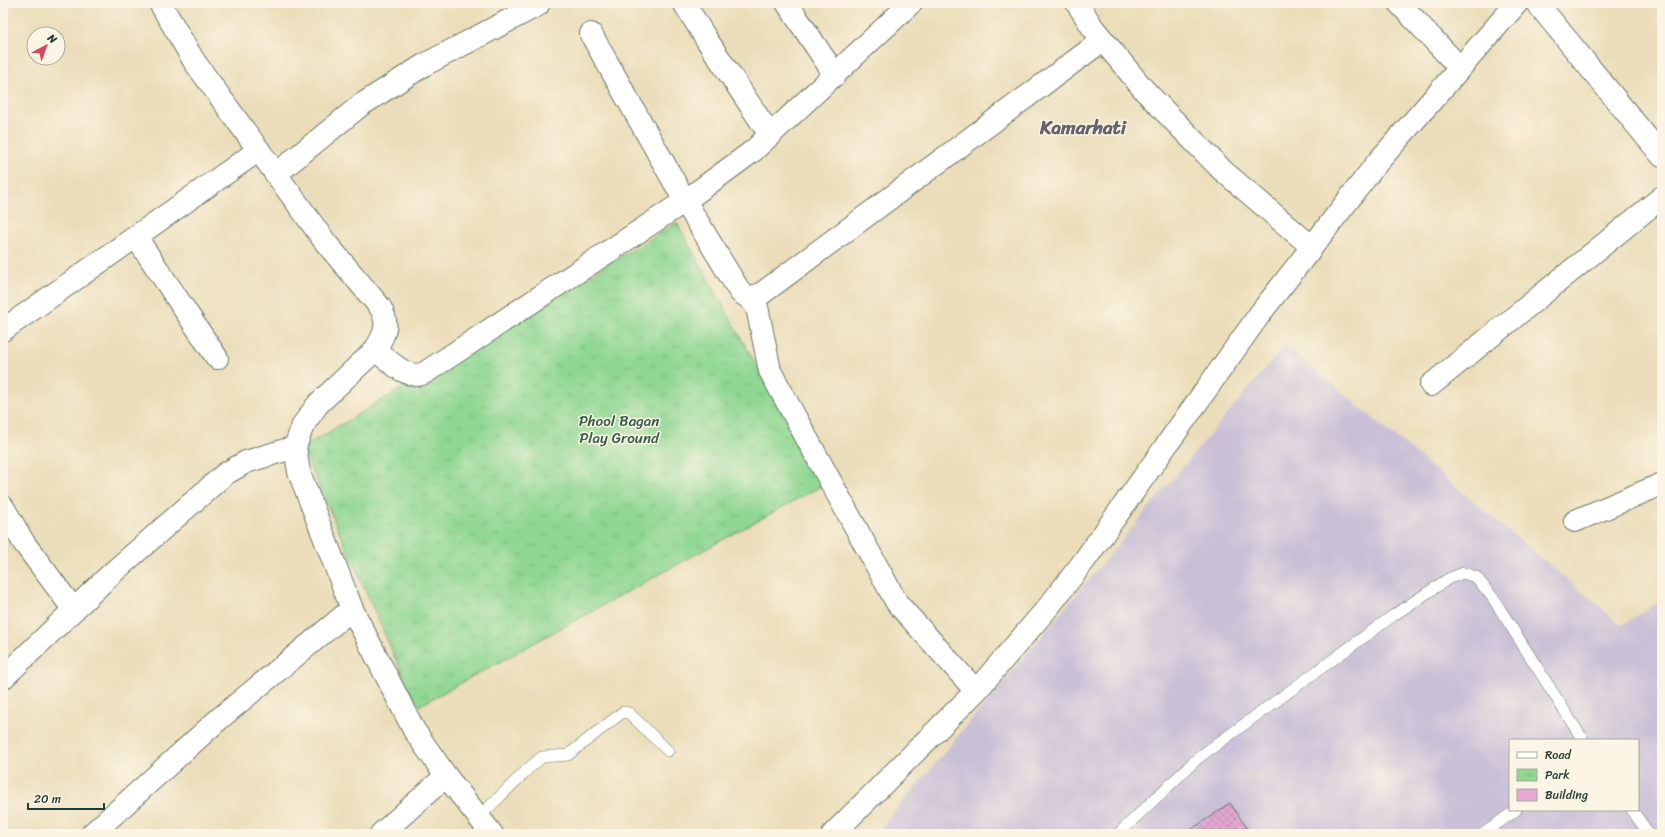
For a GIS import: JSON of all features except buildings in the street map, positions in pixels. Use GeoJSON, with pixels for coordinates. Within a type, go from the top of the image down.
{"type":"FeatureCollection","features":[{"type":"Feature","properties":{"kind":"street"},"geometry":{"type":"LineString","coordinates":[[160,3],[194,61],[326,243],[385,316],[386,328],[375,350],[313,410],[303,425],[295,447],[300,472],[307,494],[352,610],[414,730],[446,776],[492,834]]}},
{"type":"Feature","properties":{"kind":"street"},"geometry":{"type":"LineString","coordinates":[[684,3],[770,135]]}},
{"type":"Feature","properties":{"kind":"street"},"geometry":{"type":"LineString","coordinates":[[787,3],[836,75]]}},
{"type":"Feature","properties":{"kind":"street"},"geometry":{"type":"LineString","coordinates":[[375,350],[408,373],[416,376],[422,374],[685,201],[753,151],[836,75],[911,3]]}},
{"type":"Feature","properties":{"kind":"street"},"geometry":{"type":"LineString","coordinates":[[1077,3],[1092,28],[1145,91],[1222,170],[1312,247]]}},
{"type":"Feature","properties":{"kind":"street"},"geometry":{"type":"LineString","coordinates":[[1399,3],[1460,68]]}},
{"type":"Feature","properties":{"kind":"street"},"geometry":{"type":"LineString","coordinates":[[833,834],[976,691],[1050,605],[1084,562],[1262,311],[1377,163],[1517,3]]}},
{"type":"Feature","properties":{"kind":"street"},"geometry":{"type":"LineString","coordinates":[[1537,3],[1662,156]]}},
{"type":"Feature","properties":{"kind":"street"},"geometry":{"type":"LineString","coordinates":[[276,174],[361,104],[424,66],[538,4]]}},
{"type":"Feature","properties":{"kind":"street"},"geometry":{"type":"LineString","coordinates":[[590,34],[685,201],[740,292],[749,298],[757,307],[770,371],[897,603],[976,691]]}},
{"type":"Feature","properties":{"kind":"street"},"geometry":{"type":"LineString","coordinates":[[749,298],[761,294],[1103,40]]}},
{"type":"Feature","properties":{"kind":"street"},"geometry":{"type":"LineString","coordinates":[[3,330],[259,150]]}},
{"type":"Feature","properties":{"kind":"street"},"geometry":{"type":"LineString","coordinates":[[1431,385],[1662,197]]}},
{"type":"Feature","properties":{"kind":"street"},"geometry":{"type":"LineString","coordinates":[[136,237],[217,358]]}},
{"type":"Feature","properties":{"kind":"street"},"geometry":{"type":"LineString","coordinates":[[3,678],[110,575],[225,474],[246,462],[295,447]]}},
{"type":"Feature","properties":{"kind":"street"},"geometry":{"type":"LineString","coordinates":[[1575,521],[1662,484]]}},
{"type":"Feature","properties":{"kind":"street"},"geometry":{"type":"LineString","coordinates":[[3,507],[24,543],[74,610]]}},
{"type":"Feature","properties":{"kind":"street"},"geometry":{"type":"LineString","coordinates":[[92,834],[219,719],[352,610]]}},
{"type":"Feature","properties":{"kind":"street"},"geometry":{"type":"LineString","coordinates":[[381,834],[446,776]]}},
{"type":"Feature","properties":{"kind":"lane"},"geometry":{"type":"LineString","coordinates":[[1118,834],[1198,758],[1394,616],[1448,579],[1463,573],[1476,577],[1493,598],[1582,739]]}},
{"type":"Feature","properties":{"kind":"lane"},"geometry":{"type":"LineString","coordinates":[[479,817],[542,757],[568,755],[623,712],[629,713],[668,751]]}},
{"type":"Feature","properties":{"kind":"lane"},"geometry":{"type":"LineString","coordinates":[[1483,834],[1515,811]]}},
{"type":"Feature","properties":{"kind":"lane"},"geometry":{"type":"LineString","coordinates":[[1633,811],[1649,834]]}},
{"type":"Feature","properties":{"kind":"shaded area"},"geometry":{"type":"Polygon","coordinates":[[[1285,345],[1622,625],[1662,600],[1662,834],[876,834],[1285,345]]]}},
{"type":"Feature","properties":{"kind":"green space","name":"Phool Bagan Play Ground"},"geometry":{"type":"Polygon","coordinates":[[[677,223],[823,485],[417,707],[302,448],[677,223]]]}},
{"type":"Feature","properties":{"kind":"district","name":"Kamarhati"},"geometry":{"type":"Point","coordinates":[1083,127]}}]}
